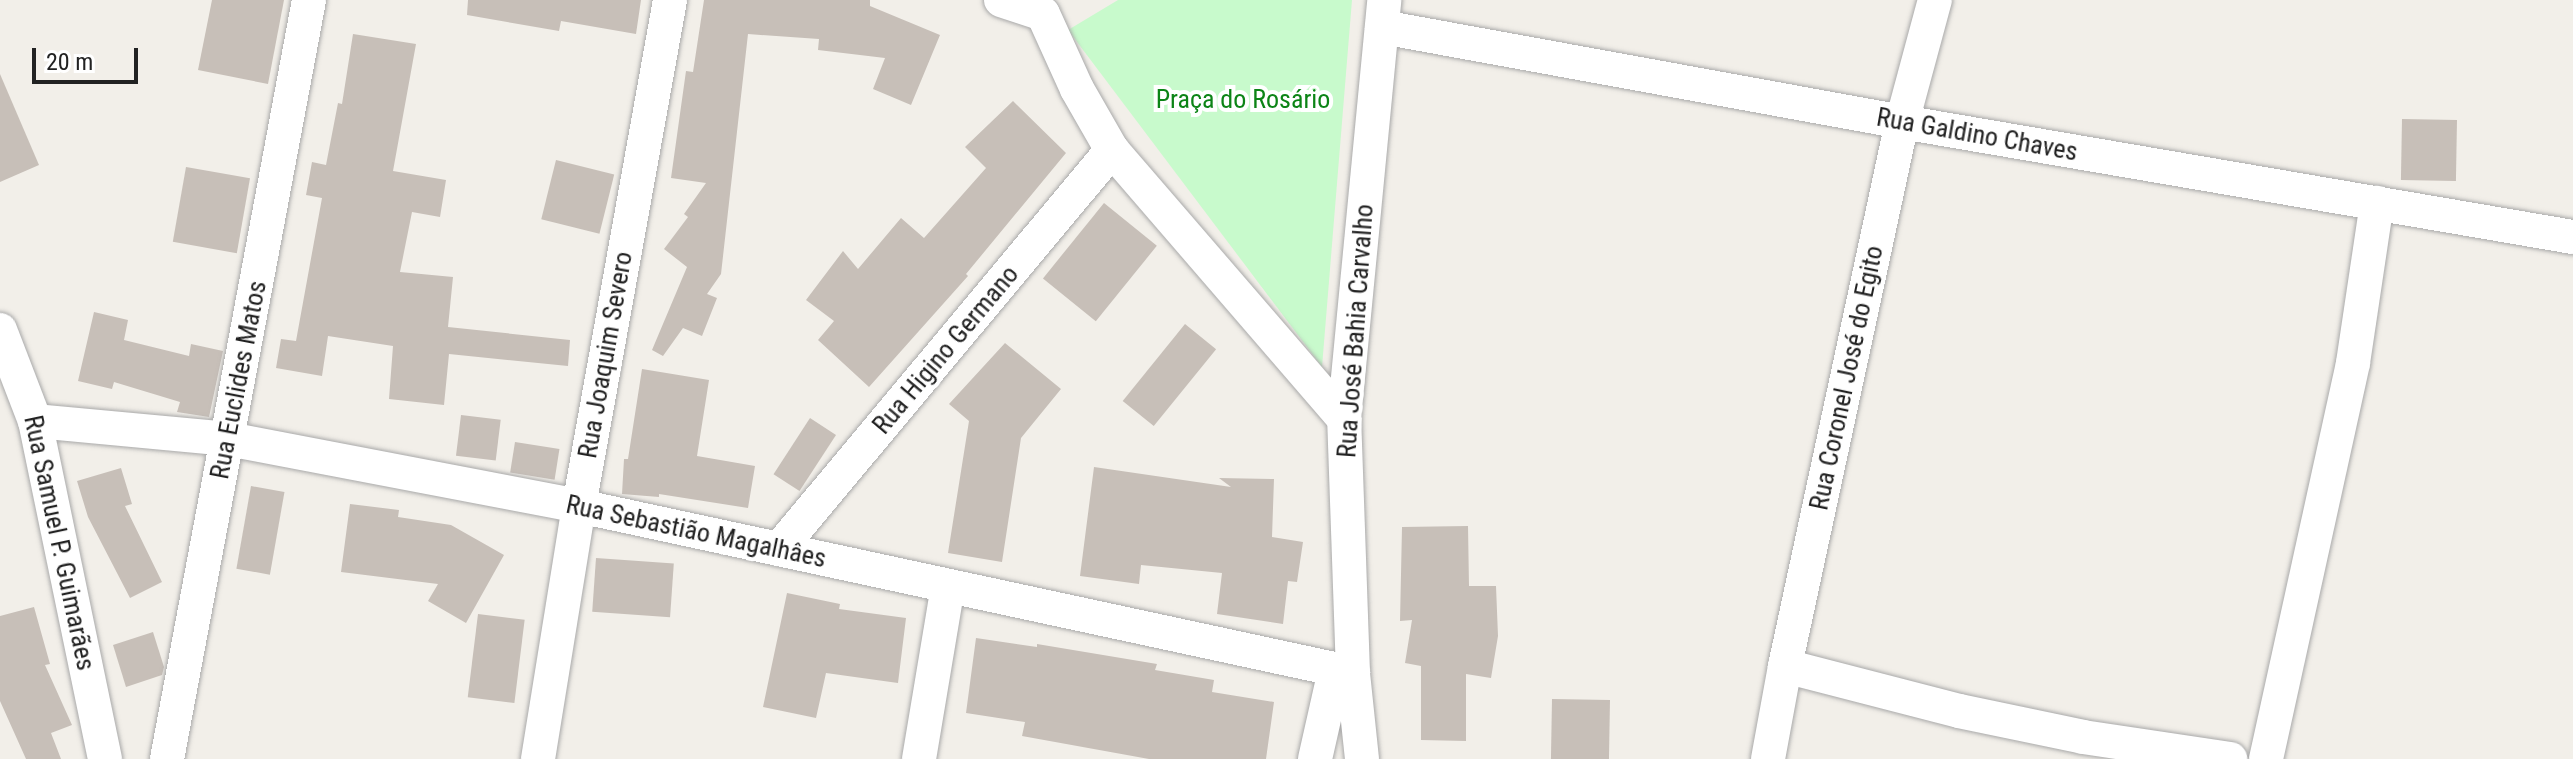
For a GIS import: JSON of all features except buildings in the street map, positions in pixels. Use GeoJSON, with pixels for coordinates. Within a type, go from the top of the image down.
{"type":"FeatureCollection","features":[{"type":"Feature","properties":{"kind":"street","name":"Rua Euclides Matos"},"geometry":{"type":"LineString","coordinates":[[167,759],[309,0]]}},
{"type":"Feature","properties":{"kind":"street","name":"Rua Joaquim Severo"},"geometry":{"type":"LineString","coordinates":[[538,759],[579,506],[670,0]]}},
{"type":"Feature","properties":{"kind":"street"},"geometry":{"type":"LineString","coordinates":[[1001,0],[1054,7],[1077,89],[1112,150],[1344,419]]}},
{"type":"Feature","properties":{"kind":"street","name":"Rua Coronel José do Egito"},"geometry":{"type":"LineString","coordinates":[[1768,759],[1785,666],[1902,122],[1935,0]]}},
{"type":"Feature","properties":{"kind":"street","name":"Rua Galdino Chaves"},"geometry":{"type":"LineString","coordinates":[[1383,14],[1902,122],[2573,237]]}},
{"type":"Feature","properties":{"kind":"street","name":"Rua José Bahia Carvalho"},"geometry":{"type":"LineString","coordinates":[[1362,759],[1344,672],[1344,419],[1383,14]]}},
{"type":"Feature","properties":{"kind":"street","name":"Rua Higino Germano"},"geometry":{"type":"LineString","coordinates":[[779,549],[1112,150]]}},
{"type":"Feature","properties":{"kind":"street"},"geometry":{"type":"LineString","coordinates":[[2266,759],[2353,363],[2377,203]]}},
{"type":"Feature","properties":{"kind":"street","name":"Rua Samuel P. Guimarães"},"geometry":{"type":"LineString","coordinates":[[0,330],[35,421],[105,759]]}},
{"type":"Feature","properties":{"kind":"street","name":"Rua Sebastião Magalhâes"},"geometry":{"type":"LineString","coordinates":[[35,421],[228,439],[579,506],[1344,672]]}},
{"type":"Feature","properties":{"kind":"street"},"geometry":{"type":"LineString","coordinates":[[919,759],[948,586]]}},
{"type":"Feature","properties":{"kind":"street"},"geometry":{"type":"LineString","coordinates":[[1785,666],[1959,711],[2083,737],[2230,759]]}},
{"type":"Feature","properties":{"kind":"street"},"geometry":{"type":"LineString","coordinates":[[1315,759],[1344,672]]}},
{"type":"Feature","properties":{"kind":"green space","name":"Praça do Rosário"},"geometry":{"type":"Polygon","coordinates":[[[1118,0],[1352,0],[1322,367],[1068,30],[1118,0]]]}}]}
